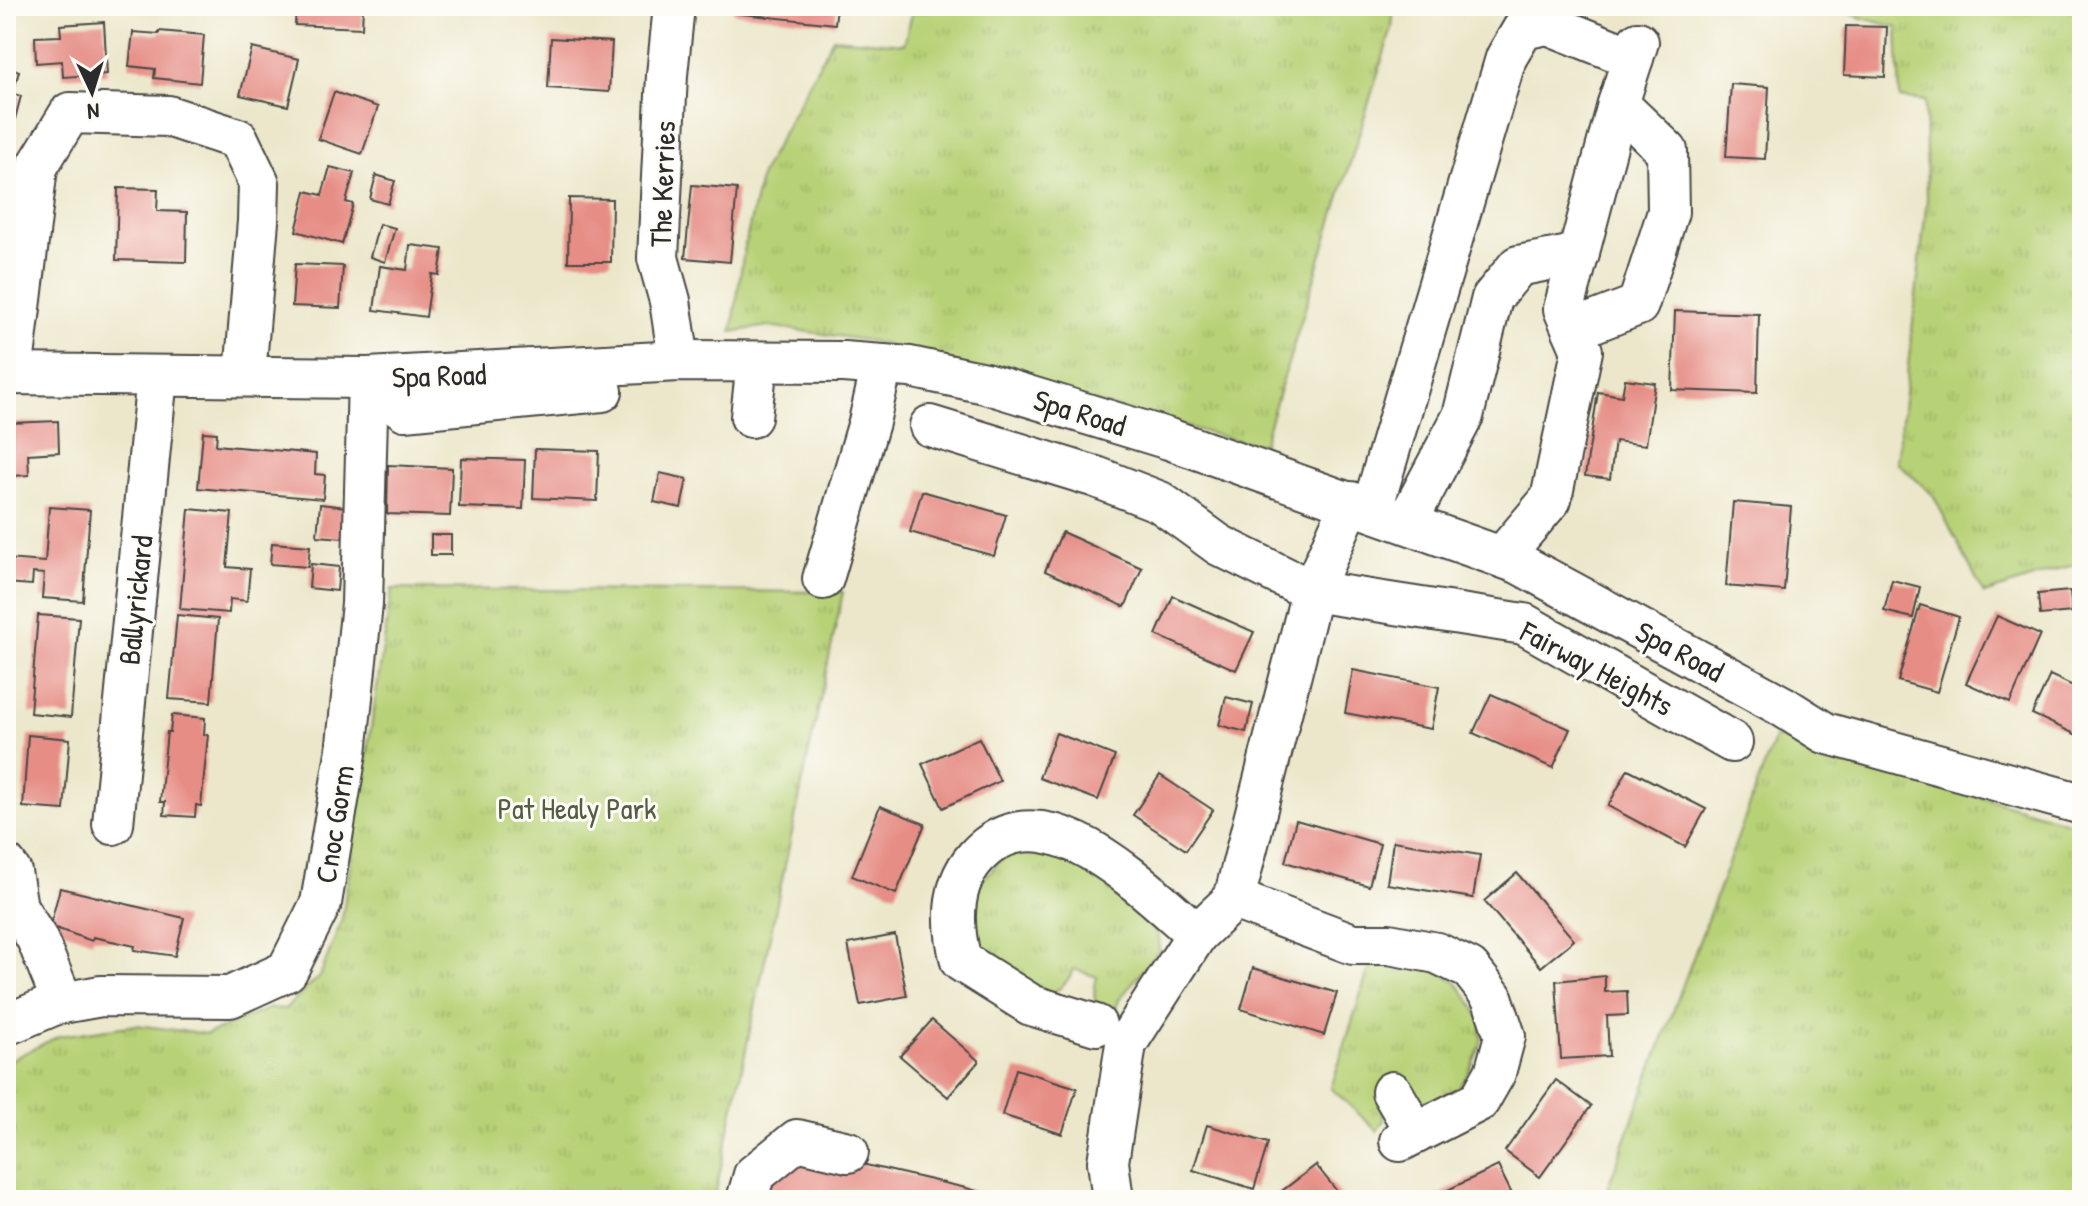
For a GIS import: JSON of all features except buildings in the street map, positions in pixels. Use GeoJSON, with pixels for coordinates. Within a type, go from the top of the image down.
{"type":"FeatureCollection","features":[{"type":"Feature","properties":{"kind":"street","name":"The Kerries"},"geometry":{"type":"LineString","coordinates":[[674,6],[667,75],[658,258],[670,301],[679,361]]}},
{"type":"Feature","properties":{"kind":"street"},"geometry":{"type":"LineString","coordinates":[[1377,511],[1506,58],[1523,29],[1548,24],[1636,50],[1618,104],[1564,309],[1582,351],[1551,499],[1502,557]]}},
{"type":"Feature","properties":{"kind":"street"},"geometry":{"type":"LineString","coordinates":[[1573,330],[1638,305],[1668,212],[1667,151],[1618,104]]}},
{"type":"Feature","properties":{"kind":"street"},"geometry":{"type":"LineString","coordinates":[[9,374],[37,167],[70,113],[168,116],[238,139],[259,183],[245,375]]}},
{"type":"Feature","properties":{"kind":"street"},"geometry":{"type":"LineString","coordinates":[[1113,1200],[1108,1162],[1126,1044],[1197,934],[1234,899],[1312,591],[1377,511],[1463,416],[1492,298],[1518,266],[1579,254]]}},
{"type":"Feature","properties":{"kind":"street","name":"Spa Road"},"geometry":{"type":"LineString","coordinates":[[9,374],[380,377],[395,403],[405,410],[589,394],[620,386],[639,364],[679,361],[910,367],[985,383],[1169,439],[1502,557],[1782,706],[1825,733],[2082,804]]}},
{"type":"Feature","properties":{"kind":"street"},"geometry":{"type":"LineString","coordinates":[[751,417],[757,362]]}},
{"type":"Feature","properties":{"kind":"street"},"geometry":{"type":"LineString","coordinates":[[823,579],[869,422],[882,365]]}},
{"type":"Feature","properties":{"kind":"street","name":"Ballyrickard"},"geometry":{"type":"LineString","coordinates":[[113,824],[157,376]]}},
{"type":"Feature","properties":{"kind":"street","name":"Cnoc Gorm"},"geometry":{"type":"LineString","coordinates":[[6,1025],[63,1003],[101,996],[230,997],[287,971],[321,903],[346,753],[362,604],[380,377]]}},
{"type":"Feature","properties":{"kind":"street","name":"Fairway Heights"},"geometry":{"type":"LineString","coordinates":[[930,426],[1096,477],[1160,502],[1219,545],[1312,591],[1524,624],[1732,742]]}},
{"type":"Feature","properties":{"kind":"street"},"geometry":{"type":"LineString","coordinates":[[1083,1009],[1031,1005],[961,961],[955,934],[955,898],[973,860],[995,839],[1032,831],[1062,835],[1102,855],[1197,934]]}},
{"type":"Feature","properties":{"kind":"street"},"geometry":{"type":"LineString","coordinates":[[6,865],[11,872],[17,907],[37,939],[63,1003]]}},
{"type":"Feature","properties":{"kind":"street"},"geometry":{"type":"LineString","coordinates":[[1234,899],[1353,944],[1389,944],[1437,953],[1470,969],[1492,997],[1505,1036],[1495,1073],[1479,1101],[1408,1137],[1392,1092]]}},
{"type":"Feature","properties":{"kind":"street"},"geometry":{"type":"LineString","coordinates":[[747,1200],[754,1175],[797,1140],[848,1152]]}},
{"type":"Feature","properties":{"kind":"green space"},"geometry":{"type":"Polygon","coordinates":[[[914,6],[1394,6],[1392,28],[1263,444],[1235,440],[871,341],[768,326],[732,332],[744,250],[761,174],[833,38],[904,44],[914,6]]]}},
{"type":"Feature","properties":{"kind":"green space"},"geometry":{"type":"Polygon","coordinates":[[[1830,6],[2082,6],[2082,562],[1984,594],[1933,495],[1897,462],[1927,199],[1925,101],[1900,98],[1897,27],[1830,6]]]}},
{"type":"Feature","properties":{"kind":"green space","name":"Pat Healy Park"},"geometry":{"type":"Polygon","coordinates":[[[392,589],[843,592],[714,1200],[6,1200],[6,1062],[59,1036],[136,1025],[207,1034],[270,1008],[285,1009],[320,976],[342,919],[392,589]]]}},
{"type":"Feature","properties":{"kind":"green space"},"geometry":{"type":"Polygon","coordinates":[[[1775,737],[2082,826],[2082,1200],[1603,1200],[1775,737]]]}},
{"type":"Feature","properties":{"kind":"green space"},"geometry":{"type":"Polygon","coordinates":[[[1030,849],[1093,872],[1158,934],[1159,950],[1119,1000],[1110,1023],[1096,1002],[1094,991],[1097,977],[1074,969],[1068,980],[1041,999],[974,959],[968,905],[977,885],[1006,855],[1030,849]]]}},
{"type":"Feature","properties":{"kind":"green space"},"geometry":{"type":"Polygon","coordinates":[[[1370,965],[1434,970],[1455,980],[1482,1023],[1481,1044],[1458,1089],[1433,1102],[1416,1099],[1383,1111],[1384,1120],[1377,1131],[1331,1088],[1370,965]]]}}]}
